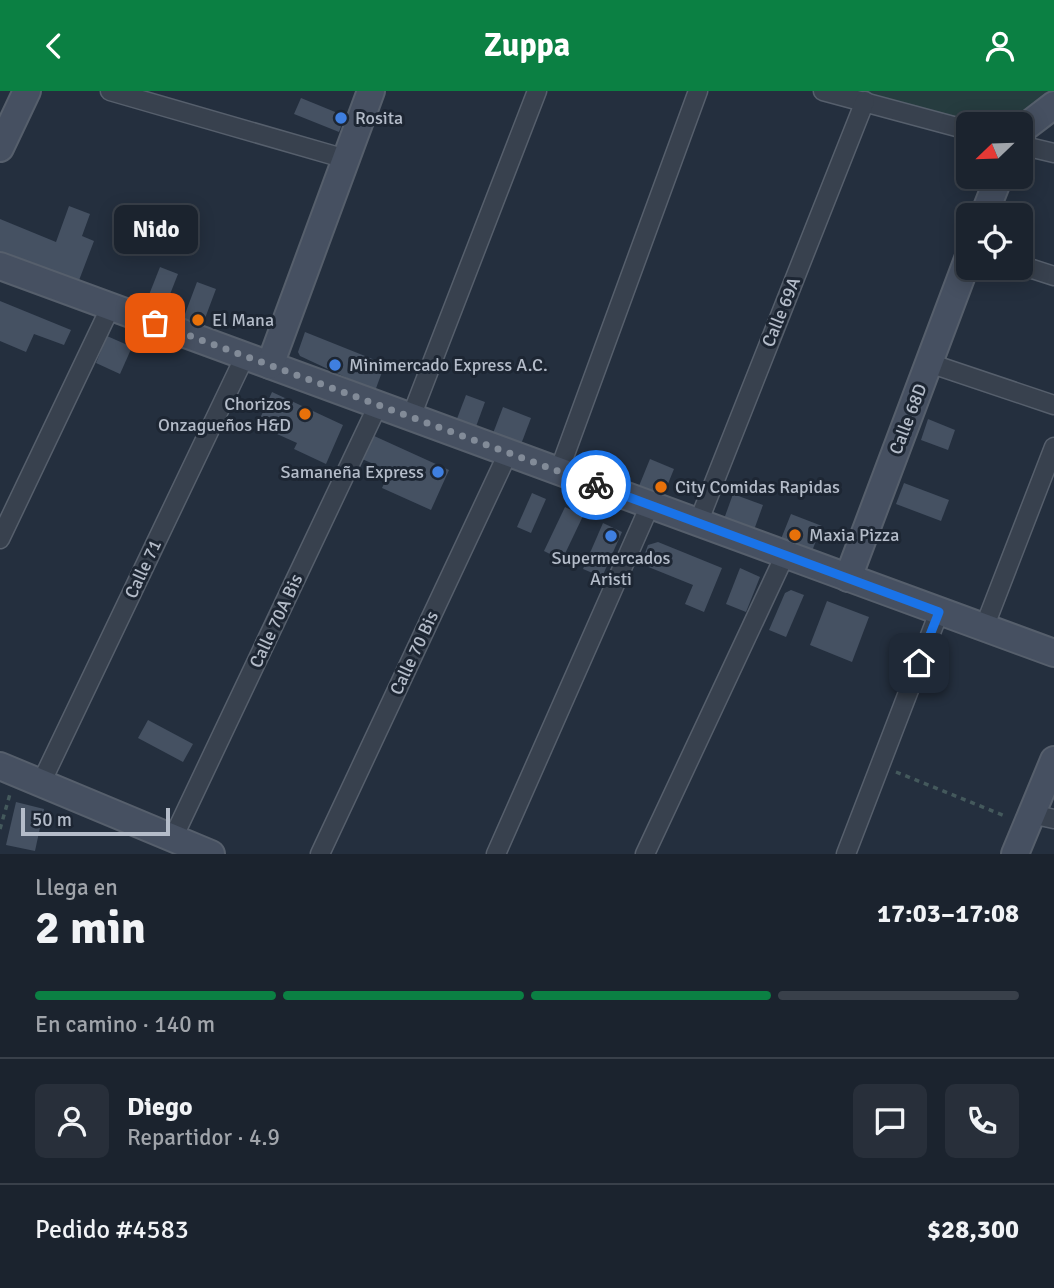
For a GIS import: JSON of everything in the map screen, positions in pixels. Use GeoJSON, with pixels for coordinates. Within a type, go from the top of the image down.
{"type":"FeatureCollection","features":[{"type":"Feature","properties":{"kind":"street"},"geometry":{"type":"LineString","coordinates":[[0,148],[27,91]]}},
{"type":"Feature","properties":{"kind":"street"},"geometry":{"type":"LineString","coordinates":[[110,91],[346,159]]}},
{"type":"Feature","properties":{"kind":"street"},"geometry":{"type":"LineString","coordinates":[[270,365],[371,91]]}},
{"type":"Feature","properties":{"kind":"street"},"geometry":{"type":"LineString","coordinates":[[411,417],[537,91]]}},
{"type":"Feature","properties":{"kind":"street"},"geometry":{"type":"LineString","coordinates":[[559,471],[698,91]]}},
{"type":"Feature","properties":{"kind":"street"},"geometry":{"type":"LineString","coordinates":[[823,91],[956,127]]}},
{"type":"Feature","properties":{"kind":"street","name":"Calle 69A"},"geometry":{"type":"LineString","coordinates":[[698,523],[865,101]]}},
{"type":"Feature","properties":{"kind":"street"},"geometry":{"type":"LineString","coordinates":[[1033,121],[1054,105]]}},
{"type":"Feature","properties":{"kind":"street"},"geometry":{"type":"LineString","coordinates":[[1033,148],[1054,153]]}},
{"type":"Feature","properties":{"kind":"street"},"geometry":{"type":"LineString","coordinates":[[0,266],[1054,653]]}},
{"type":"Feature","properties":{"kind":"street"},"geometry":{"type":"LineString","coordinates":[[1033,269],[1054,276]]}},
{"type":"Feature","properties":{"kind":"street","name":"Calle 68D"},"geometry":{"type":"LineString","coordinates":[[848,578],[960,280]]}},
{"type":"Feature","properties":{"kind":"street"},"geometry":{"type":"LineString","coordinates":[[0,539],[111,306]]}},
{"type":"Feature","properties":{"kind":"street","name":"Calle 71"},"geometry":{"type":"LineString","coordinates":[[41,783],[244,356]]}},
{"type":"Feature","properties":{"kind":"street"},"geometry":{"type":"LineString","coordinates":[[929,363],[1054,405]]}},
{"type":"Feature","properties":{"kind":"street","name":"Calle 70A Bis"},"geometry":{"type":"LineString","coordinates":[[173,838],[379,405]]}},
{"type":"Feature","properties":{"kind":"street"},"geometry":{"type":"LineString","coordinates":[[984,628],[1054,447]]}},
{"type":"Feature","properties":{"kind":"street","name":"Calle 70 Bis"},"geometry":{"type":"LineString","coordinates":[[320,854],[508,453]]}},
{"type":"Feature","properties":{"kind":"street"},"geometry":{"type":"LineString","coordinates":[[496,854],[650,505]]}},
{"type":"Feature","properties":{"kind":"street"},"geometry":{"type":"LineString","coordinates":[[645,854],[785,555]]}},
{"type":"Feature","properties":{"kind":"street"},"geometry":{"type":"LineString","coordinates":[[846,854],[939,612]]}},
{"type":"Feature","properties":{"kind":"street"},"geometry":{"type":"LineString","coordinates":[[1015,854],[1037,819],[1054,760]]}},
{"type":"Feature","properties":{"kind":"street"},"geometry":{"type":"LineString","coordinates":[[0,766],[211,854]]}},
{"type":"Feature","properties":{"kind":"path"},"geometry":{"type":"LineString","coordinates":[[880,766],[1037,819]]}},
{"type":"Feature","properties":{"kind":"path"},"geometry":{"type":"LineString","coordinates":[[0,829],[11,790]]}},
{"type":"Feature","properties":{"kind":"green space"},"geometry":{"type":"Polygon","coordinates":[[[858,91],[1052,91],[1028,112],[956,112],[956,120],[858,91]]]}},
{"type":"Feature","properties":{"kind":"building"},"geometry":{"type":"Polygon","coordinates":[[[301,98],[345,116],[339,132],[294,114],[301,98]]]}},
{"type":"Feature","properties":{"kind":"building"},"geometry":{"type":"Polygon","coordinates":[[[69,206],[90,214],[82,236],[94,241],[78,283],[0,252],[0,219],[56,242],[69,206]]]}},
{"type":"Feature","properties":{"kind":"building"},"geometry":{"type":"Polygon","coordinates":[[[160,267],[178,274],[163,312],[145,305],[160,267]]]}},
{"type":"Feature","properties":{"kind":"building"},"geometry":{"type":"Polygon","coordinates":[[[197,282],[216,289],[201,329],[182,322],[197,282]]]}},
{"type":"Feature","properties":{"kind":"building"},"geometry":{"type":"Polygon","coordinates":[[[0,301],[71,330],[64,345],[34,334],[26,352],[0,341],[0,301]]]}},
{"type":"Feature","properties":{"kind":"building"},"geometry":{"type":"Polygon","coordinates":[[[305,332],[385,364],[375,391],[300,356],[298,352],[305,332]]]}},
{"type":"Feature","properties":{"kind":"building"},"geometry":{"type":"Polygon","coordinates":[[[107,336],[132,347],[120,374],[96,363],[107,336]]]}},
{"type":"Feature","properties":{"kind":"building"},"geometry":{"type":"Polygon","coordinates":[[[272,392],[343,425],[326,464],[294,449],[297,443],[257,425],[272,392]]]}},
{"type":"Feature","properties":{"kind":"building"},"geometry":{"type":"Polygon","coordinates":[[[466,395],[485,402],[474,432],[455,424],[466,395]]]}},
{"type":"Feature","properties":{"kind":"building"},"geometry":{"type":"Polygon","coordinates":[[[503,407],[531,418],[520,447],[492,436],[503,407]]]}},
{"type":"Feature","properties":{"kind":"building"},"geometry":{"type":"Polygon","coordinates":[[[928,419],[955,430],[948,450],[921,440],[928,419]]]}},
{"type":"Feature","properties":{"kind":"building"},"geometry":{"type":"Polygon","coordinates":[[[372,435],[449,470],[431,510],[382,488],[390,471],[362,459],[372,435]]]}},
{"type":"Feature","properties":{"kind":"building"},"geometry":{"type":"Polygon","coordinates":[[[650,459],[674,469],[663,496],[639,486],[650,459]]]}},
{"type":"Feature","properties":{"kind":"building"},"geometry":{"type":"Polygon","coordinates":[[[904,483],[949,500],[941,521],[896,504],[904,483]]]}},
{"type":"Feature","properties":{"kind":"building"},"geometry":{"type":"Polygon","coordinates":[[[532,493],[546,499],[531,533],[517,527],[532,493]]]}},
{"type":"Feature","properties":{"kind":"building"},"geometry":{"type":"Polygon","coordinates":[[[733,494],[763,505],[754,530],[724,519],[733,494]]]}},
{"type":"Feature","properties":{"kind":"building"},"geometry":{"type":"Polygon","coordinates":[[[565,507],[583,516],[562,560],[544,551],[565,507]]]}},
{"type":"Feature","properties":{"kind":"building"},"geometry":{"type":"Polygon","coordinates":[[[791,514],[822,526],[812,551],[781,539],[791,514]]]}},
{"type":"Feature","properties":{"kind":"building"},"geometry":{"type":"Polygon","coordinates":[[[603,523],[622,532],[602,577],[583,569],[603,523]]]}},
{"type":"Feature","properties":{"kind":"building"},"geometry":{"type":"Polygon","coordinates":[[[658,542],[722,568],[704,612],[685,604],[693,585],[641,564],[648,545],[658,542]]]}},
{"type":"Feature","properties":{"kind":"building"},"geometry":{"type":"Polygon","coordinates":[[[740,568],[760,577],[746,612],[726,604],[740,568]]]}},
{"type":"Feature","properties":{"kind":"building"},"geometry":{"type":"Polygon","coordinates":[[[791,590],[804,595],[786,637],[769,630],[785,593],[791,590]]]}},
{"type":"Feature","properties":{"kind":"building"},"geometry":{"type":"Polygon","coordinates":[[[827,601],[869,617],[852,662],[810,645],[827,601]]]}},
{"type":"Feature","properties":{"kind":"building"},"geometry":{"type":"Polygon","coordinates":[[[148,720],[193,744],[183,762],[138,738],[148,720]]]}},
{"type":"Feature","properties":{"kind":"building"},"geometry":{"type":"Polygon","coordinates":[[[16,802],[44,809],[35,851],[6,845],[16,802]]]}},
{"type":"Feature","properties":{"kind":"way so far"},"geometry":{"type":"LineString","coordinates":[[155,323],[596,485]]}},
{"type":"Feature","properties":{"kind":"place","name":"Rosita"},"geometry":{"type":"Point","coordinates":[341,118]}},
{"type":"Feature","properties":{"kind":"place","name":"El Mana"},"geometry":{"type":"Point","coordinates":[198,320]}},
{"type":"Feature","properties":{"kind":"place","name":"Nido"},"geometry":{"type":"Point","coordinates":[155,323]}},
{"type":"Feature","properties":{"kind":"place","name":"Minimercado Express A.C."},"geometry":{"type":"Point","coordinates":[335,365]}},
{"type":"Feature","properties":{"kind":"place","name":"Chorizos Onzagueños H&D"},"geometry":{"type":"Point","coordinates":[305,414]}},
{"type":"Feature","properties":{"kind":"place","name":"Samaneña Express"},"geometry":{"type":"Point","coordinates":[438,472]}},
{"type":"Feature","properties":{"kind":"place","name":"City Comidas Rapidas"},"geometry":{"type":"Point","coordinates":[661,487]}},
{"type":"Feature","properties":{"kind":"place","name":"Maxia Pizza"},"geometry":{"type":"Point","coordinates":[795,535]}},
{"type":"Feature","properties":{"kind":"place","name":"Supermercados Aristi"},"geometry":{"type":"Point","coordinates":[611,536]}},
{"type":"Feature","properties":{"kind":"route"},"geometry":{"type":"LineString","coordinates":[[596,485],[939,612],[919,663]]}}]}
